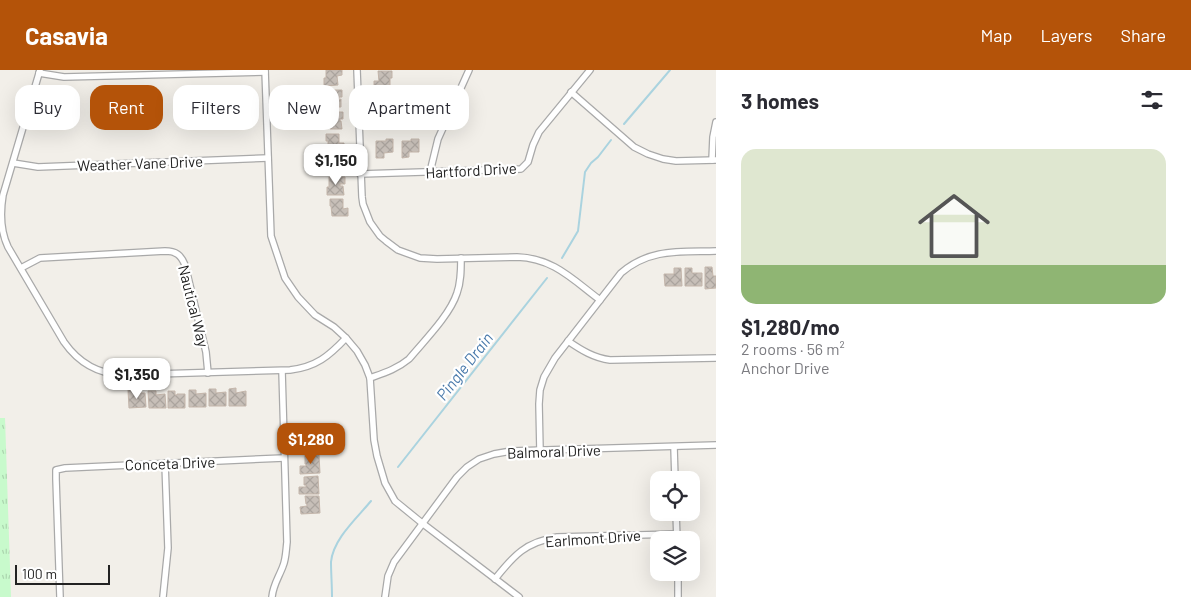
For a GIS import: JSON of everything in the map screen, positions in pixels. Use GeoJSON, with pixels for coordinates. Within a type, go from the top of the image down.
{"type":"FeatureCollection","features":[{"type":"Feature","properties":{"kind":"street"},"geometry":{"type":"LineString","coordinates":[[357,70],[362,197],[370,222],[386,242],[398,250],[420,258],[517,256],[542,260],[559,269],[600,300]]}},
{"type":"Feature","properties":{"kind":"street"},"geometry":{"type":"LineString","coordinates":[[430,172],[438,139],[469,70]]}},
{"type":"Feature","properties":{"kind":"street","name":"Hartford Drive"},"geometry":{"type":"LineString","coordinates":[[360,174],[521,169],[528,162],[539,132],[590,70]]}},
{"type":"Feature","properties":{"kind":"street"},"geometry":{"type":"LineString","coordinates":[[346,338],[320,361],[305,368],[282,370],[118,375],[100,371],[87,365],[73,354],[64,342],[6,243],[0,219],[3,195],[40,71],[64,77],[265,71],[271,236],[285,278],[298,297],[316,315],[346,338],[361,359],[370,378],[374,440],[385,483],[395,501],[422,524],[518,597]]}},
{"type":"Feature","properties":{"kind":"street"},"geometry":{"type":"LineString","coordinates":[[571,92],[634,146],[648,154],[663,159],[676,161],[714,160],[713,137],[716,122]]}},
{"type":"Feature","properties":{"kind":"street","name":"Weather Vane Drive"},"geometry":{"type":"LineString","coordinates":[[12,163],[38,168],[268,158]]}},
{"type":"Feature","properties":{"kind":"street","name":"Nautical Way"},"geometry":{"type":"LineString","coordinates":[[21,268],[40,258],[165,251],[172,251],[181,256],[185,265],[206,352],[208,373]]}},
{"type":"Feature","properties":{"kind":"street"},"geometry":{"type":"LineString","coordinates":[[540,451],[540,390],[547,370],[621,273],[649,256],[664,253],[716,251]]}},
{"type":"Feature","properties":{"kind":"street"},"geometry":{"type":"LineString","coordinates":[[370,378],[390,371],[410,359],[450,309],[456,298],[459,286],[461,258]]}},
{"type":"Feature","properties":{"kind":"street"},"geometry":{"type":"LineString","coordinates":[[568,341],[595,357],[610,360],[716,358]]}},
{"type":"Feature","properties":{"kind":"street"},"geometry":{"type":"LineString","coordinates":[[272,597],[273,588],[283,566],[286,552],[287,528],[282,370]]}},
{"type":"Feature","properties":{"kind":"street","name":"Balmoral Drive"},"geometry":{"type":"LineString","coordinates":[[385,597],[388,576],[394,562],[451,484],[462,472],[479,459],[511,451],[716,445]]}},
{"type":"Feature","properties":{"kind":"street"},"geometry":{"type":"LineString","coordinates":[[674,446],[675,471]]}},
{"type":"Feature","properties":{"kind":"street","name":"Conceta Drive"},"geometry":{"type":"LineString","coordinates":[[60,597],[56,470],[65,468],[284,458]]}},
{"type":"Feature","properties":{"kind":"street"},"geometry":{"type":"LineString","coordinates":[[163,597],[168,548],[165,463]]}},
{"type":"Feature","properties":{"kind":"street","name":"Earlmont Drive"},"geometry":{"type":"LineString","coordinates":[[495,579],[515,555],[527,546],[541,540],[566,537],[650,537]]}},
{"type":"Feature","properties":{"kind":"street"},"geometry":{"type":"LineString","coordinates":[[678,581],[678,597]]}},
{"type":"Feature","properties":{"kind":"green space"},"geometry":{"type":"Polygon","coordinates":[[[0,418],[5,418],[11,597],[0,597],[0,418]]]}},
{"type":"Feature","properties":{"kind":"building"},"geometry":{"type":"Polygon","coordinates":[[[326,70],[342,70],[342,75],[337,76],[338,85],[324,85],[324,78],[326,78],[326,70]]]}},
{"type":"Feature","properties":{"kind":"building"},"geometry":{"type":"Polygon","coordinates":[[[378,71],[392,71],[390,85],[374,85],[374,81],[379,81],[378,71]]]}},
{"type":"Feature","properties":{"kind":"building"},"geometry":{"type":"Polygon","coordinates":[[[339,90],[342,90],[342,97],[339,97],[339,90]]]}},
{"type":"Feature","properties":{"kind":"building"},"geometry":{"type":"Polygon","coordinates":[[[339,112],[343,112],[343,119],[340,119],[342,129],[339,129],[339,112]]]}},
{"type":"Feature","properties":{"kind":"building"},"geometry":{"type":"Polygon","coordinates":[[[326,134],[339,134],[339,143],[344,143],[344,150],[328,151],[326,134]]]}},
{"type":"Feature","properties":{"kind":"building"},"geometry":{"type":"Polygon","coordinates":[[[386,139],[393,139],[393,152],[384,153],[384,158],[376,158],[376,141],[386,141],[386,139]]]}},
{"type":"Feature","properties":{"kind":"building"},"geometry":{"type":"Polygon","coordinates":[[[411,139],[419,139],[419,152],[409,152],[409,157],[402,158],[402,141],[411,141],[411,139]]]}},
{"type":"Feature","properties":{"kind":"building"},"geometry":{"type":"Polygon","coordinates":[[[326,155],[339,155],[339,165],[344,165],[344,172],[328,172],[326,155]]]}},
{"type":"Feature","properties":{"kind":"building"},"geometry":{"type":"Polygon","coordinates":[[[329,177],[345,177],[345,184],[340,184],[340,186],[343,186],[344,195],[327,195],[329,177]]]}},
{"type":"Feature","properties":{"kind":"building"},"geometry":{"type":"Polygon","coordinates":[[[330,199],[343,199],[343,209],[348,208],[348,216],[332,216],[330,199]]]}},
{"type":"Feature","properties":{"kind":"building"},"geometry":{"type":"Polygon","coordinates":[[[705,267],[712,267],[713,276],[716,276],[716,288],[705,289],[705,267]]]}},
{"type":"Feature","properties":{"kind":"building"},"geometry":{"type":"Polygon","coordinates":[[[674,268],[681,268],[682,286],[665,286],[664,274],[674,274],[674,268]]]}},
{"type":"Feature","properties":{"kind":"building"},"geometry":{"type":"Polygon","coordinates":[[[685,268],[692,268],[692,273],[702,273],[702,286],[685,286],[685,268]]]}},
{"type":"Feature","properties":{"kind":"building"},"geometry":{"type":"Polygon","coordinates":[[[236,388],[236,393],[246,391],[246,406],[229,406],[229,389],[236,388]]]}},
{"type":"Feature","properties":{"kind":"building"},"geometry":{"type":"Polygon","coordinates":[[[209,389],[216,389],[216,393],[226,392],[226,406],[209,406],[209,389]]]}},
{"type":"Feature","properties":{"kind":"building"},"geometry":{"type":"Polygon","coordinates":[[[128,390],[135,390],[136,395],[138,393],[145,393],[146,407],[129,408],[128,390]]]}},
{"type":"Feature","properties":{"kind":"building"},"geometry":{"type":"Polygon","coordinates":[[[189,390],[196,390],[196,394],[206,393],[206,407],[189,407],[189,390]]]}},
{"type":"Feature","properties":{"kind":"building"},"geometry":{"type":"Polygon","coordinates":[[[148,391],[156,391],[156,395],[165,394],[166,408],[149,408],[148,391]]]}},
{"type":"Feature","properties":{"kind":"building"},"geometry":{"type":"Polygon","coordinates":[[[168,391],[175,391],[175,395],[185,394],[185,408],[168,408],[168,391]]]}},
{"type":"Feature","properties":{"kind":"building"},"geometry":{"type":"Polygon","coordinates":[[[316,435],[316,452],[297,453],[297,446],[303,446],[302,436],[316,435]]]}},
{"type":"Feature","properties":{"kind":"building"},"geometry":{"type":"Polygon","coordinates":[[[319,455],[320,473],[300,474],[300,466],[306,466],[305,456],[319,455]]]}},
{"type":"Feature","properties":{"kind":"building"},"geometry":{"type":"Polygon","coordinates":[[[318,476],[319,494],[299,494],[299,487],[306,487],[304,485],[304,477],[318,476]]]}},
{"type":"Feature","properties":{"kind":"building"},"geometry":{"type":"Polygon","coordinates":[[[305,496],[319,496],[320,513],[301,514],[300,507],[307,506],[305,496]]]}},
{"type":"Feature","properties":{"kind":"waterway","name":"Pingle Drain"},"geometry":{"type":"LineString","coordinates":[[624,124],[670,70]]}},
{"type":"Feature","properties":{"kind":"waterway","name":"Pingle Drain"},"geometry":{"type":"LineString","coordinates":[[562,258],[578,231],[585,172],[611,140]]}},
{"type":"Feature","properties":{"kind":"waterway","name":"Pingle Drain"},"geometry":{"type":"LineString","coordinates":[[398,467],[547,278]]}},
{"type":"Feature","properties":{"kind":"waterway","name":"Pingle Drain"},"geometry":{"type":"LineString","coordinates":[[332,597],[331,562],[336,545],[371,501]]}}]}
